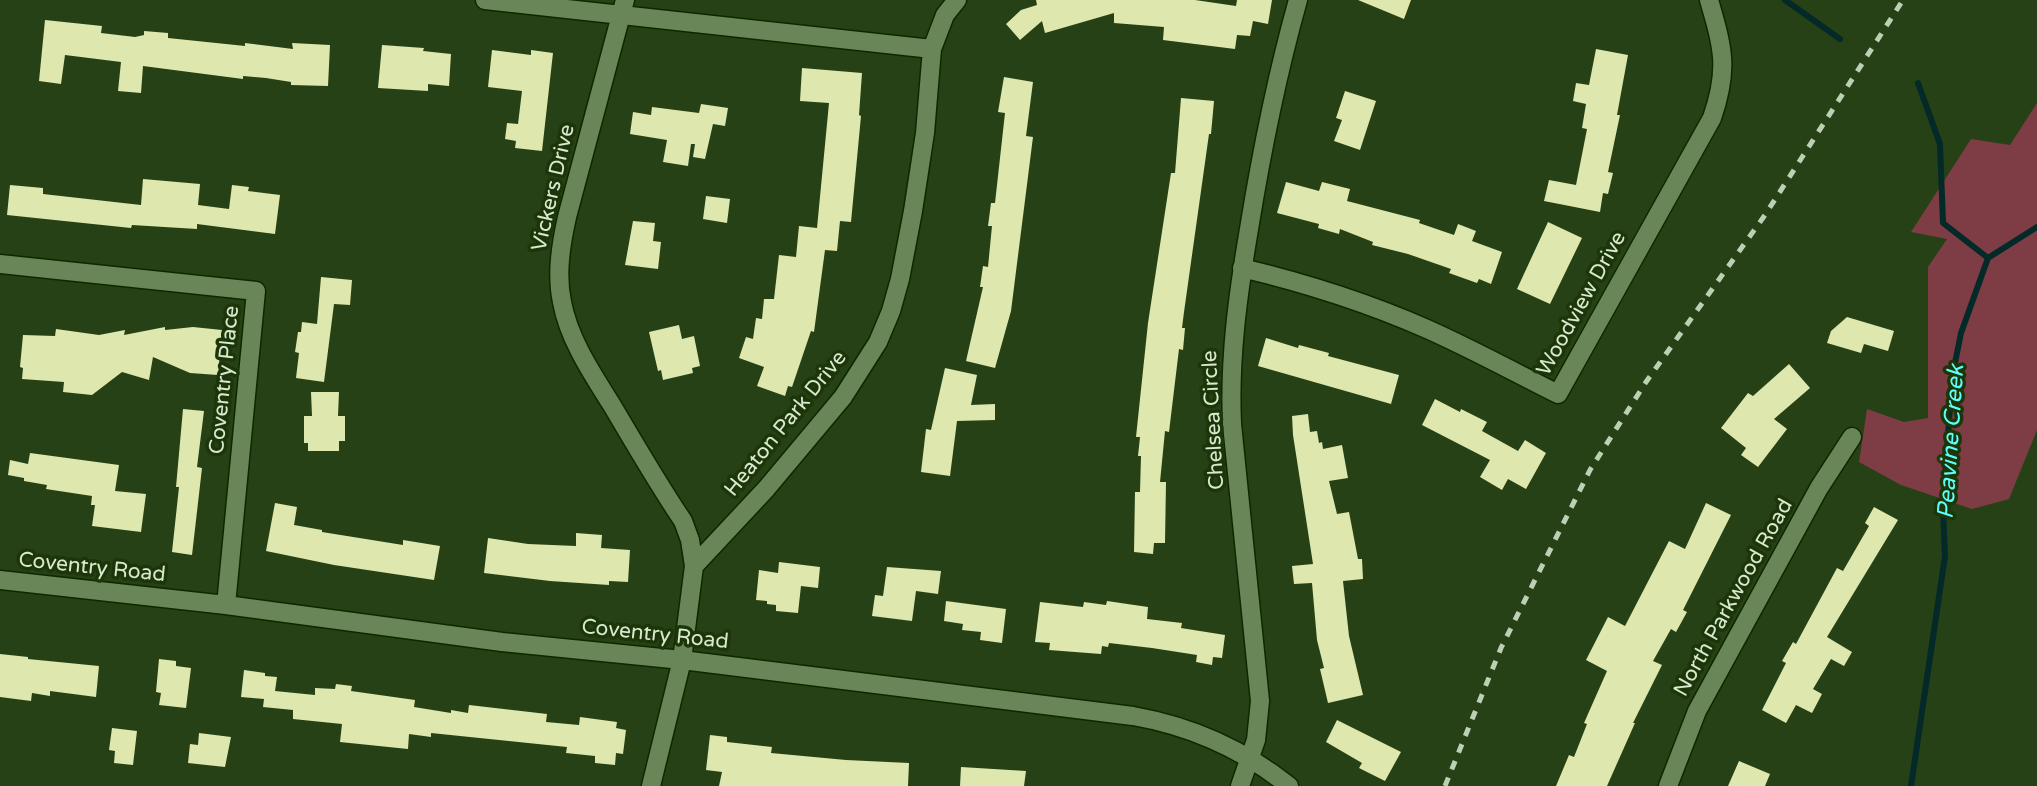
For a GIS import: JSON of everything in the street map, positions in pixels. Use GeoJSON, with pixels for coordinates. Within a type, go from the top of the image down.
{"type":"FeatureCollection","features":[{"type":"Feature","properties":{"kind":"street"},"geometry":{"type":"LineString","coordinates":[[485,0],[623,8],[932,49]]}},
{"type":"Feature","properties":{"kind":"street","name":"Heaton Park Drive"},"geometry":{"type":"LineString","coordinates":[[694,566],[766,489],[843,397],[878,342],[900,279],[913,211],[925,133],[932,49],[945,15],[957,0]]}},
{"type":"Feature","properties":{"kind":"street","name":"Chelsea Circle"},"geometry":{"type":"LineString","coordinates":[[1240,786],[1256,740],[1260,701],[1233,424],[1230,380],[1233,336],[1264,132],[1298,0]]}},
{"type":"Feature","properties":{"kind":"street","name":"Woodview Drive"},"geometry":{"type":"LineString","coordinates":[[1242,268],[1281,277],[1403,319],[1450,339],[1558,394],[1712,118],[1721,91],[1723,65],[1720,41],[1709,0]]}},
{"type":"Feature","properties":{"kind":"street","name":"Vickers Drive"},"geometry":{"type":"LineString","coordinates":[[623,8],[561,244],[561,300],[566,318],[596,379],[683,521],[690,540],[694,566]]}},
{"type":"Feature","properties":{"kind":"street","name":"Coventry Place"},"geometry":{"type":"LineString","coordinates":[[0,264],[257,291],[226,605]]}},
{"type":"Feature","properties":{"kind":"street","name":"North Parkwood Road"},"geometry":{"type":"LineString","coordinates":[[1668,786],[1697,711],[1807,510],[1852,438]]}},
{"type":"Feature","properties":{"kind":"street"},"geometry":{"type":"LineString","coordinates":[[651,786],[682,660],[694,566]]}},
{"type":"Feature","properties":{"kind":"street","name":"Coventry Road"},"geometry":{"type":"LineString","coordinates":[[0,580],[226,605],[502,642],[682,660],[1133,716],[1186,728],[1249,759],[1289,786]]}},
{"type":"Feature","properties":{"kind":"shaded area"},"geometry":{"type":"Polygon","coordinates":[[[2037,103],[2037,430],[2009,499],[1972,509],[1901,485],[1859,462],[1867,409],[1904,422],[1928,418],[1928,267],[1947,239],[1911,232],[1971,139],[2010,145],[2037,103]]]}},
{"type":"Feature","properties":{"kind":"building"},"geometry":{"type":"Polygon","coordinates":[[[1036,0],[1195,0],[1236,6],[1237,0],[1272,0],[1268,24],[1253,21],[1250,36],[1237,35],[1235,49],[1163,40],[1164,27],[1114,23],[1114,13],[1045,33],[1042,21],[1020,40],[1006,24],[1021,10],[1037,5],[1036,0]]]}},
{"type":"Feature","properties":{"kind":"building"},"geometry":{"type":"Polygon","coordinates":[[[1358,0],[1411,0],[1404,19],[1358,0]]]}},
{"type":"Feature","properties":{"kind":"building"},"geometry":{"type":"Polygon","coordinates":[[[45,20],[102,26],[101,33],[135,37],[144,35],[144,31],[168,33],[168,38],[245,46],[245,43],[293,49],[292,43],[330,45],[328,86],[291,85],[291,82],[266,78],[243,76],[243,79],[143,66],[141,93],[118,91],[121,62],[65,55],[61,84],[39,81],[45,20]]]}},
{"type":"Feature","properties":{"kind":"building"},"geometry":{"type":"Polygon","coordinates":[[[382,45],[424,48],[423,51],[451,54],[449,86],[428,84],[428,91],[378,88],[382,45]]]}},
{"type":"Feature","properties":{"kind":"building"},"geometry":{"type":"Polygon","coordinates":[[[1596,49],[1628,55],[1617,115],[1620,115],[1608,172],[1613,173],[1608,194],[1603,193],[1600,212],[1544,201],[1549,180],[1576,185],[1587,129],[1582,128],[1586,104],[1573,101],[1576,83],[1589,85],[1596,49]]]}},
{"type":"Feature","properties":{"kind":"building"},"geometry":{"type":"Polygon","coordinates":[[[492,50],[531,55],[531,50],[553,53],[542,151],[515,148],[516,141],[505,139],[507,123],[518,124],[522,91],[488,87],[492,50]]]}},
{"type":"Feature","properties":{"kind":"building"},"geometry":{"type":"Polygon","coordinates":[[[802,68],[862,73],[861,116],[851,222],[840,221],[837,251],[825,250],[814,332],[811,331],[792,387],[788,386],[785,396],[757,386],[764,367],[739,358],[746,337],[753,339],[756,318],[762,319],[764,299],[774,299],[779,255],[796,257],[799,226],[817,228],[829,103],[800,101],[802,68]]]}},
{"type":"Feature","properties":{"kind":"building"},"geometry":{"type":"Polygon","coordinates":[[[1004,77],[1033,82],[1026,136],[1033,137],[1011,311],[995,368],[966,361],[983,287],[980,287],[983,266],[988,267],[992,226],[988,226],[991,203],[995,203],[1005,113],[998,112],[1004,77]]]}},
{"type":"Feature","properties":{"kind":"building"},"geometry":{"type":"Polygon","coordinates":[[[1345,91],[1376,101],[1360,150],[1334,141],[1342,120],[1336,118],[1345,91]]]}},
{"type":"Feature","properties":{"kind":"building"},"geometry":{"type":"Polygon","coordinates":[[[1181,98],[1214,101],[1182,328],[1185,328],[1183,350],[1179,349],[1169,432],[1165,431],[1160,482],[1166,482],[1165,543],[1154,543],[1153,554],[1134,552],[1135,492],[1140,492],[1141,456],[1138,456],[1140,437],[1136,437],[1148,323],[1171,173],[1175,173],[1181,98]]]}},
{"type":"Feature","properties":{"kind":"building"},"geometry":{"type":"Polygon","coordinates":[[[701,104],[728,108],[725,126],[713,124],[705,159],[693,157],[695,144],[691,144],[688,166],[663,162],[667,140],[630,134],[633,112],[651,115],[652,107],[699,113],[701,104]]]}},
{"type":"Feature","properties":{"kind":"building"},"geometry":{"type":"Polygon","coordinates":[[[143,179],[200,184],[198,205],[229,209],[232,185],[249,187],[248,191],[280,195],[275,234],[197,224],[197,229],[132,225],[131,228],[7,215],[10,185],[43,188],[43,194],[141,205],[143,179]]]}},
{"type":"Feature","properties":{"kind":"building"},"geometry":{"type":"Polygon","coordinates":[[[1286,182],[1319,191],[1322,182],[1350,189],[1347,201],[1420,220],[1419,223],[1454,235],[1458,224],[1476,231],[1472,241],[1502,252],[1491,284],[1479,279],[1477,283],[1449,273],[1451,269],[1372,245],[1373,242],[1340,229],[1339,234],[1318,228],[1319,224],[1277,213],[1286,182]]]}},
{"type":"Feature","properties":{"kind":"building"},"geometry":{"type":"Polygon","coordinates":[[[706,196],[730,199],[727,223],[703,219],[706,196]]]}},
{"type":"Feature","properties":{"kind":"building"},"geometry":{"type":"Polygon","coordinates":[[[633,221],[655,223],[653,241],[661,242],[658,269],[625,265],[633,221]]]}},
{"type":"Feature","properties":{"kind":"building"},"geometry":{"type":"Polygon","coordinates":[[[1548,222],[1582,238],[1550,304],[1517,289],[1548,222]]]}},
{"type":"Feature","properties":{"kind":"building"},"geometry":{"type":"Polygon","coordinates":[[[321,277],[352,280],[350,305],[334,304],[324,382],[296,378],[299,353],[295,352],[302,322],[317,324],[321,277]]]}},
{"type":"Feature","properties":{"kind":"building"},"geometry":{"type":"Polygon","coordinates":[[[1847,317],[1894,331],[1888,351],[1864,344],[1861,353],[1827,343],[1831,331],[1847,317]]]}},
{"type":"Feature","properties":{"kind":"building"},"geometry":{"type":"Polygon","coordinates":[[[679,325],[682,339],[694,336],[700,366],[692,368],[693,373],[663,380],[661,370],[658,371],[649,332],[679,325]]]}},
{"type":"Feature","properties":{"kind":"building"},"geometry":{"type":"Polygon","coordinates":[[[165,327],[165,330],[193,327],[222,330],[218,375],[190,373],[153,357],[149,380],[122,372],[92,395],[63,392],[64,382],[22,379],[23,368],[20,367],[23,335],[55,336],[56,329],[99,335],[125,330],[124,335],[165,327]]]}},
{"type":"Feature","properties":{"kind":"building"},"geometry":{"type":"Polygon","coordinates":[[[1266,338],[1298,348],[1299,345],[1329,353],[1328,356],[1399,375],[1391,404],[1258,366],[1266,338]]]}},
{"type":"Feature","properties":{"kind":"building"},"geometry":{"type":"Polygon","coordinates":[[[1789,364],[1810,388],[1774,419],[1787,429],[1758,467],[1741,455],[1746,448],[1721,428],[1748,393],[1753,396],[1789,364]]]}},
{"type":"Feature","properties":{"kind":"building"},"geometry":{"type":"Polygon","coordinates":[[[945,368],[977,375],[971,405],[995,404],[995,420],[957,421],[950,476],[921,472],[926,429],[931,430],[945,368]]]}},
{"type":"Feature","properties":{"kind":"building"},"geometry":{"type":"Polygon","coordinates":[[[311,392],[339,392],[338,416],[345,416],[345,441],[339,441],[339,451],[308,451],[308,443],[304,443],[304,416],[312,416],[311,392]]]}},
{"type":"Feature","properties":{"kind":"building"},"geometry":{"type":"Polygon","coordinates":[[[1435,399],[1487,422],[1482,431],[1518,451],[1525,440],[1546,453],[1526,489],[1508,479],[1502,490],[1480,477],[1490,460],[1422,425],[1435,399]]]}},
{"type":"Feature","properties":{"kind":"building"},"geometry":{"type":"Polygon","coordinates":[[[183,409],[204,411],[197,467],[202,468],[192,555],[172,552],[183,409]]]}},
{"type":"Feature","properties":{"kind":"building"},"geometry":{"type":"Polygon","coordinates":[[[1308,414],[1310,432],[1317,431],[1323,449],[1342,445],[1348,478],[1329,481],[1337,514],[1349,512],[1358,559],[1362,559],[1363,579],[1343,581],[1349,636],[1363,695],[1328,703],[1320,669],[1324,668],[1317,640],[1312,583],[1294,584],[1292,566],[1313,564],[1292,416],[1308,414]]]}},
{"type":"Feature","properties":{"kind":"building"},"geometry":{"type":"Polygon","coordinates":[[[30,453],[119,465],[115,491],[146,494],[141,532],[92,526],[95,505],[91,505],[92,496],[46,489],[47,485],[8,475],[10,460],[28,464],[30,453]]]}},
{"type":"Feature","properties":{"kind":"building"},"geometry":{"type":"Polygon","coordinates":[[[275,503],[297,507],[294,525],[403,545],[403,540],[440,546],[434,580],[334,565],[266,551],[275,503]]]}},
{"type":"Feature","properties":{"kind":"building"},"geometry":{"type":"Polygon","coordinates":[[[1706,503],[1731,515],[1683,610],[1687,612],[1676,632],[1671,629],[1653,661],[1662,665],[1633,723],[1607,786],[1556,786],[1569,755],[1574,757],[1587,724],[1584,723],[1607,671],[1586,660],[1608,617],[1625,626],[1669,541],[1685,549],[1706,503]]]}},
{"type":"Feature","properties":{"kind":"building"},"geometry":{"type":"Polygon","coordinates":[[[1874,507],[1898,520],[1827,637],[1852,652],[1844,666],[1831,659],[1813,689],[1822,694],[1812,713],[1796,705],[1786,723],[1762,710],[1786,663],[1782,661],[1793,642],[1796,644],[1837,568],[1843,571],[1869,526],[1865,523],[1874,507]]]}},
{"type":"Feature","properties":{"kind":"building"},"geometry":{"type":"Polygon","coordinates":[[[576,533],[602,535],[601,548],[630,550],[628,582],[609,581],[609,585],[484,573],[488,538],[528,544],[576,546],[576,533]]]}},
{"type":"Feature","properties":{"kind":"building"},"geometry":{"type":"Polygon","coordinates":[[[779,562],[820,567],[818,588],[801,586],[798,613],[776,611],[776,605],[756,600],[759,570],[778,573],[779,562]]]}},
{"type":"Feature","properties":{"kind":"building"},"geometry":{"type":"Polygon","coordinates":[[[887,567],[941,571],[938,594],[916,591],[912,621],[872,616],[875,595],[883,596],[887,567]]]}},
{"type":"Feature","properties":{"kind":"building"},"geometry":{"type":"Polygon","coordinates":[[[946,601],[1006,609],[1002,643],[980,640],[981,632],[962,630],[963,624],[944,621],[946,601]]]}},
{"type":"Feature","properties":{"kind":"building"},"geometry":{"type":"Polygon","coordinates":[[[1107,601],[1148,607],[1147,619],[1182,623],[1181,628],[1225,635],[1222,658],[1213,657],[1212,665],[1196,662],[1197,655],[1152,648],[1109,643],[1108,647],[1102,646],[1101,654],[1049,650],[1050,643],[1035,642],[1040,602],[1083,607],[1084,602],[1106,605],[1107,601]]]}},
{"type":"Feature","properties":{"kind":"building"},"geometry":{"type":"Polygon","coordinates":[[[0,654],[99,666],[96,697],[50,691],[50,696],[32,693],[31,701],[0,697],[0,654]]]}},
{"type":"Feature","properties":{"kind":"building"},"geometry":{"type":"Polygon","coordinates":[[[159,659],[176,661],[176,666],[191,668],[186,708],[159,705],[161,693],[156,692],[159,659]]]}},
{"type":"Feature","properties":{"kind":"building"},"geometry":{"type":"Polygon","coordinates":[[[244,670],[277,677],[275,691],[315,695],[315,688],[335,689],[336,684],[352,686],[351,691],[415,700],[414,707],[451,713],[451,710],[468,713],[469,705],[547,714],[546,722],[579,725],[580,717],[617,722],[616,728],[626,730],[623,754],[616,753],[615,765],[595,763],[595,756],[566,753],[567,747],[431,733],[431,737],[409,734],[408,749],[340,742],[342,724],[293,719],[293,710],[263,707],[264,699],[241,697],[244,670]]]}},
{"type":"Feature","properties":{"kind":"building"},"geometry":{"type":"Polygon","coordinates":[[[1337,720],[1401,752],[1385,781],[1359,768],[1362,763],[1326,742],[1337,720]]]}},
{"type":"Feature","properties":{"kind":"building"},"geometry":{"type":"Polygon","coordinates":[[[112,728],[137,731],[133,765],[114,763],[115,751],[109,750],[112,728]]]}},
{"type":"Feature","properties":{"kind":"building"},"geometry":{"type":"Polygon","coordinates":[[[199,733],[231,737],[225,767],[188,763],[190,744],[198,745],[199,733]]]}},
{"type":"Feature","properties":{"kind":"building"},"geometry":{"type":"Polygon","coordinates":[[[710,735],[727,737],[727,742],[772,747],[771,753],[909,763],[908,786],[719,786],[722,772],[706,770],[710,735]]]}},
{"type":"Feature","properties":{"kind":"building"},"geometry":{"type":"Polygon","coordinates":[[[1739,761],[1770,774],[1765,786],[1728,786],[1739,761]]]}},
{"type":"Feature","properties":{"kind":"building"},"geometry":{"type":"Polygon","coordinates":[[[961,767],[1026,771],[1024,786],[960,786],[961,767]]]}},
{"type":"Feature","properties":{"kind":"waterway","name":"Peavine Creek"},"geometry":{"type":"LineString","coordinates":[[1785,0],[1840,39]]}},
{"type":"Feature","properties":{"kind":"waterway","name":"Peavine Creek"},"geometry":{"type":"LineString","coordinates":[[1911,786],[1945,556],[1943,509],[1952,378],[1961,333],[1988,258],[1943,223],[1940,144],[1918,83]]}},
{"type":"Feature","properties":{"kind":"waterway"},"geometry":{"type":"LineString","coordinates":[[1988,258],[2037,227]]}},
{"type":"Feature","properties":{"kind":"railway"},"geometry":{"type":"LineString","coordinates":[[1445,786],[1501,648],[1590,470],[1646,382],[1765,215],[1903,0]]}}]}
